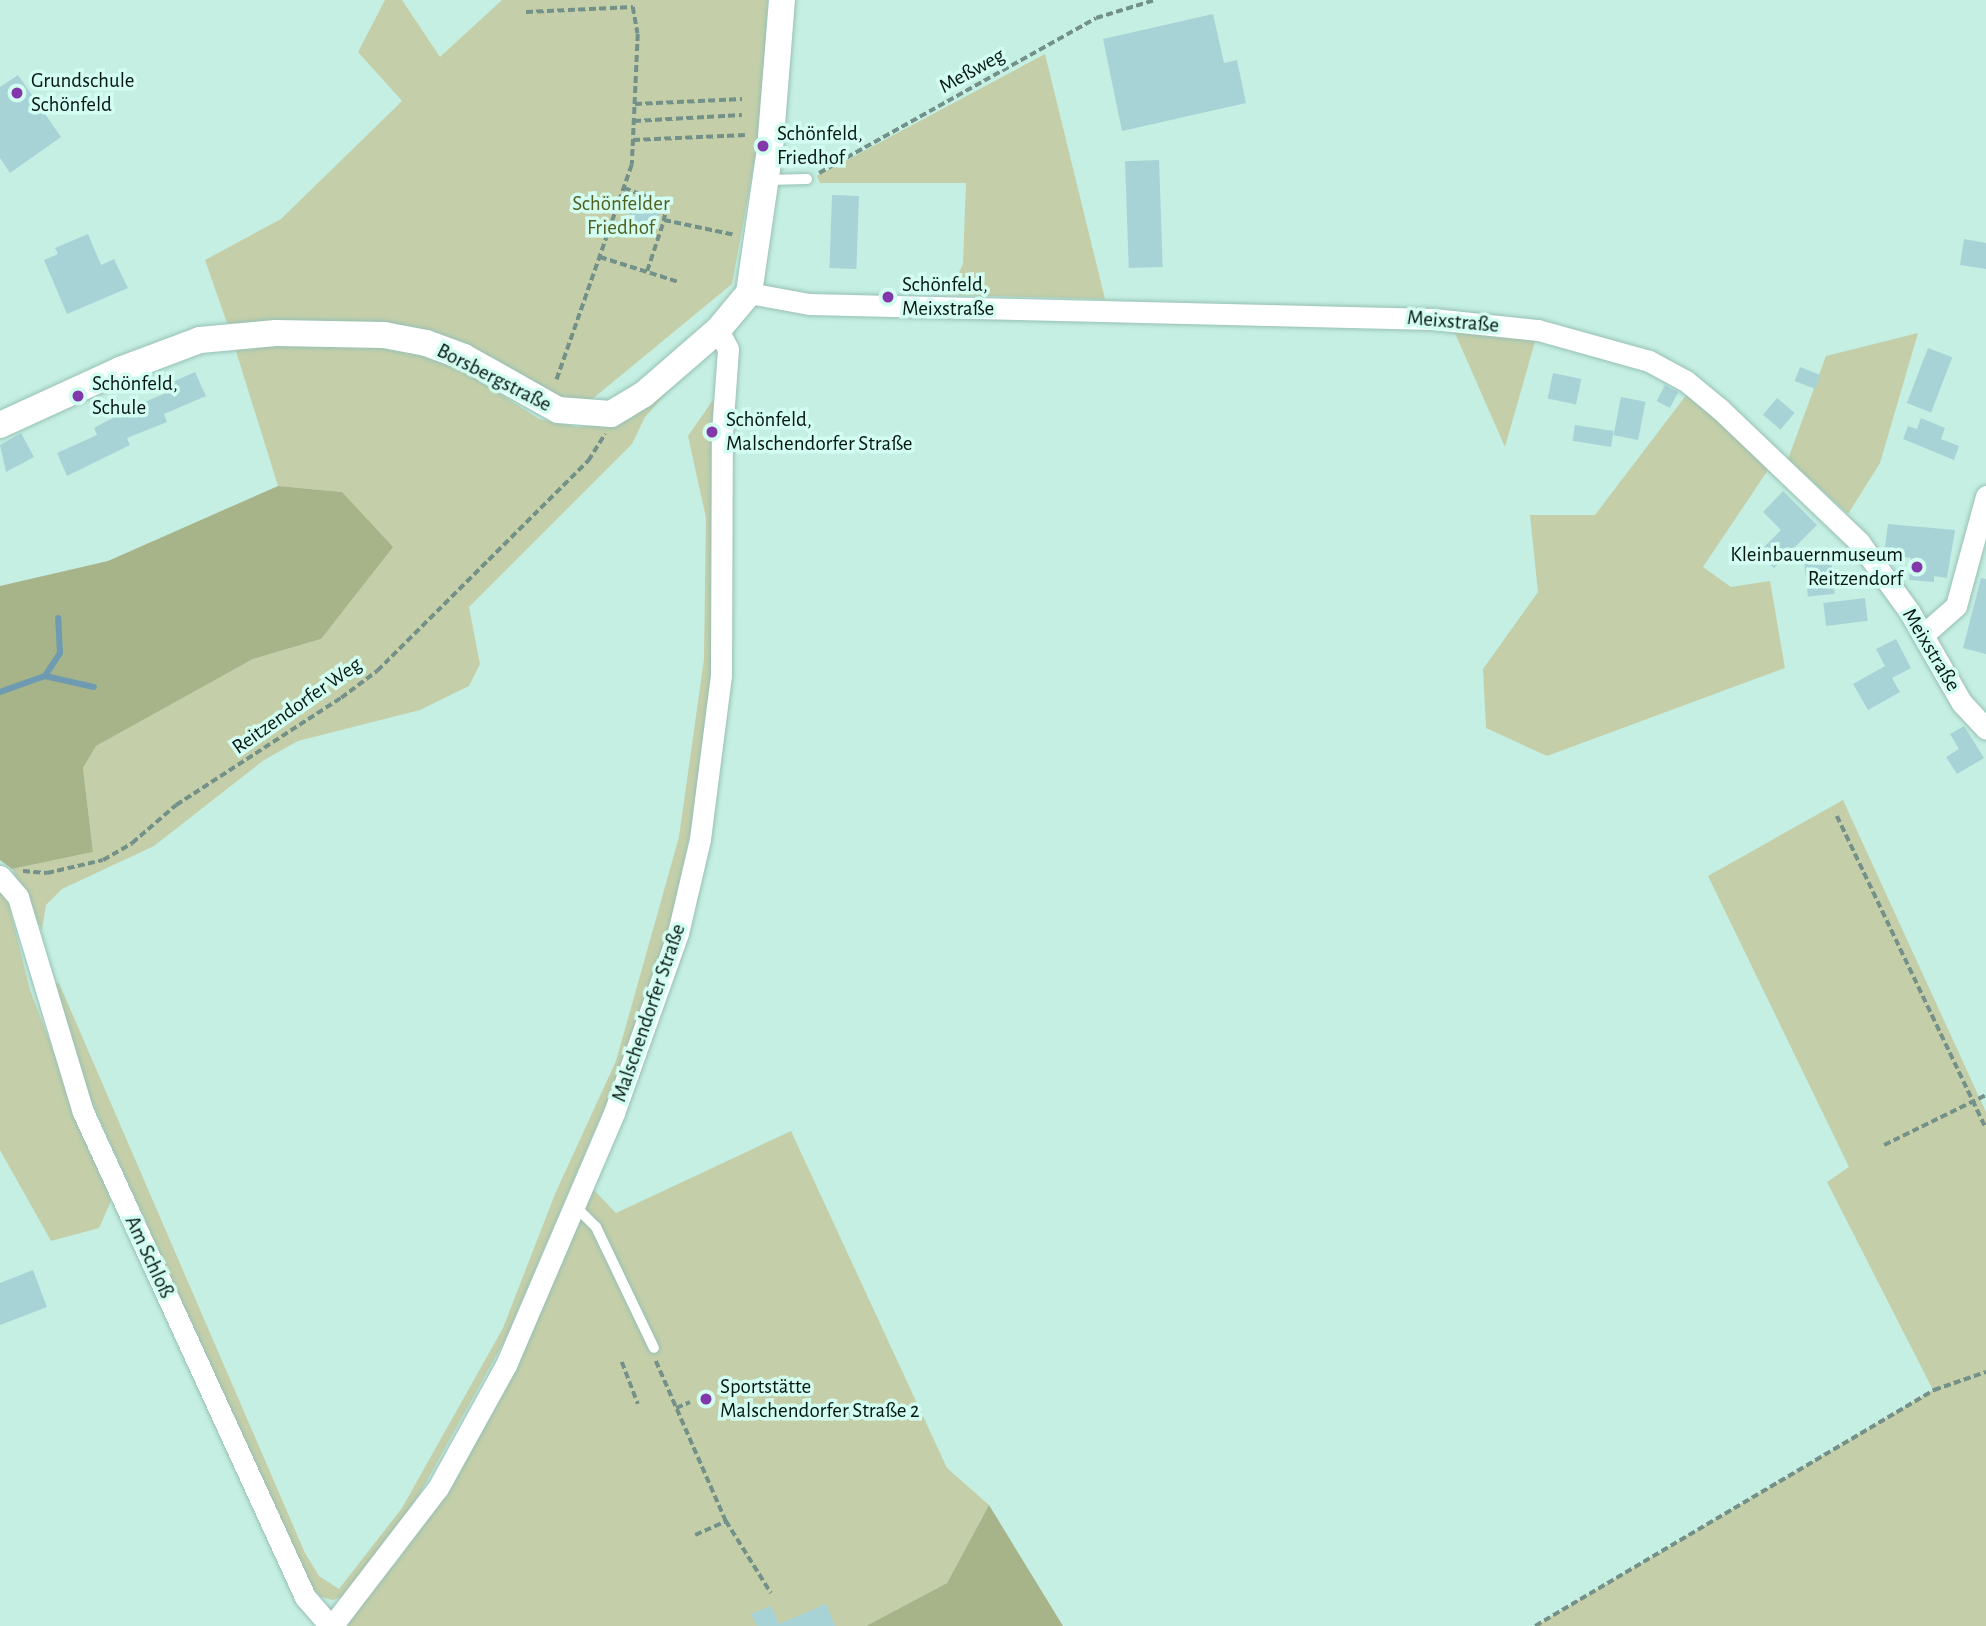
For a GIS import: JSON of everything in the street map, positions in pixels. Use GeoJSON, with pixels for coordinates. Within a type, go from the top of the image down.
{"type":"FeatureCollection","features":[{"type":"Feature","properties":{"kind":"street"},"geometry":{"type":"LineString","coordinates":[[611,414],[643,395],[718,330],[748,293],[766,180],[782,0]]}},
{"type":"Feature","properties":{"kind":"street","name":"Meixstraße"},"geometry":{"type":"LineString","coordinates":[[748,293],[809,304],[1433,318],[1538,330],[1608,346],[1677,376],[1721,410],[1859,542],[1923,635],[1962,703],[1986,729]]}},
{"type":"Feature","properties":{"kind":"street","name":"Malschendorfer Straße"},"geometry":{"type":"LineString","coordinates":[[331,1626],[438,1488],[506,1365],[649,1023],[678,933],[702,825],[721,675],[722,433],[728,349],[718,330]]}},
{"type":"Feature","properties":{"kind":"street","name":"Borsbergstraße"},"geometry":{"type":"LineString","coordinates":[[0,425],[169,350],[237,334],[384,335],[426,343],[464,357],[546,406],[581,415],[611,414]]}},
{"type":"Feature","properties":{"kind":"street"},"geometry":{"type":"LineString","coordinates":[[1923,635],[1956,606],[1986,496]]}},
{"type":"Feature","properties":{"kind":"street","name":"Am Schloß"},"geometry":{"type":"LineString","coordinates":[[6,873],[18,897],[83,1112],[305,1597],[331,1626]]}},
{"type":"Feature","properties":{"kind":"lane"},"geometry":{"type":"LineString","coordinates":[[766,180],[807,178]]}},
{"type":"Feature","properties":{"kind":"lane"},"geometry":{"type":"LineString","coordinates":[[574,1205],[596,1227],[654,1348]]}},
{"type":"Feature","properties":{"kind":"path","name":"Meßweg"},"geometry":{"type":"LineString","coordinates":[[807,178],[1096,18],[1155,0]]}},
{"type":"Feature","properties":{"kind":"path"},"geometry":{"type":"LineString","coordinates":[[527,12],[633,7],[638,34],[633,140],[624,188],[546,406]]}},
{"type":"Feature","properties":{"kind":"path"},"geometry":{"type":"LineString","coordinates":[[635,104],[742,99]]}},
{"type":"Feature","properties":{"kind":"path"},"geometry":{"type":"LineString","coordinates":[[634,121],[742,116]]}},
{"type":"Feature","properties":{"kind":"path"},"geometry":{"type":"LineString","coordinates":[[633,140],[745,135]]}},
{"type":"Feature","properties":{"kind":"path"},"geometry":{"type":"LineString","coordinates":[[624,188],[668,205],[647,272]]}},
{"type":"Feature","properties":{"kind":"path"},"geometry":{"type":"LineString","coordinates":[[664,220],[757,240]]}},
{"type":"Feature","properties":{"kind":"path"},"geometry":{"type":"LineString","coordinates":[[600,257],[679,282]]}},
{"type":"Feature","properties":{"kind":"path","name":"Reitzendorfer Weg"},"geometry":{"type":"LineString","coordinates":[[6,873],[47,873],[103,860],[132,843],[176,805],[341,698],[377,671],[588,461],[604,438],[611,414]]}},
{"type":"Feature","properties":{"kind":"path"},"geometry":{"type":"LineString","coordinates":[[1837,816],[1986,1128]]}},
{"type":"Feature","properties":{"kind":"path"},"geometry":{"type":"LineString","coordinates":[[1884,1145],[1986,1095]]}},
{"type":"Feature","properties":{"kind":"path"},"geometry":{"type":"LineString","coordinates":[[654,1348],[676,1408],[726,1521],[771,1593]]}},
{"type":"Feature","properties":{"kind":"path"},"geometry":{"type":"LineString","coordinates":[[622,1362],[638,1404]]}},
{"type":"Feature","properties":{"kind":"path"},"geometry":{"type":"LineString","coordinates":[[1535,1626],[1934,1390],[1986,1372]]}},
{"type":"Feature","properties":{"kind":"path"},"geometry":{"type":"LineString","coordinates":[[676,1408],[690,1402]]}},
{"type":"Feature","properties":{"kind":"path"},"geometry":{"type":"LineString","coordinates":[[695,1535],[726,1521]]}},
{"type":"Feature","properties":{"kind":"green space","name":"Schönfelder Friedhof"},"geometry":{"type":"Polygon","coordinates":[[[385,0],[402,0],[440,57],[502,0],[768,0],[759,137],[732,284],[585,405],[544,395],[457,340],[406,325],[227,323],[205,260],[281,219],[402,101],[358,52],[385,0]]]}},
{"type":"Feature","properties":{"kind":"green space"},"geometry":{"type":"Polygon","coordinates":[[[1045,54],[1105,299],[948,295],[963,264],[966,183],[820,183],[817,176],[1045,54]]]}},
{"type":"Feature","properties":{"kind":"green space"},"geometry":{"type":"Polygon","coordinates":[[[1454,331],[1536,338],[1505,447],[1454,331]]]}},
{"type":"Feature","properties":{"kind":"green space"},"geometry":{"type":"Polygon","coordinates":[[[1918,333],[1880,463],[1848,514],[1788,459],[1826,356],[1918,333]]]}},
{"type":"Feature","properties":{"kind":"green space"},"geometry":{"type":"Polygon","coordinates":[[[234,345],[404,348],[455,365],[539,419],[579,427],[630,419],[679,379],[645,417],[632,444],[469,607],[480,664],[469,686],[420,710],[298,741],[264,760],[154,846],[62,889],[46,905],[42,930],[12,869],[93,852],[83,768],[96,746],[253,659],[321,639],[342,492],[278,486],[234,345]]]}},
{"type":"Feature","properties":{"kind":"green space"},"geometry":{"type":"Polygon","coordinates":[[[1687,394],[1770,467],[1703,567],[1731,587],[1770,581],[1785,668],[1547,756],[1486,728],[1483,669],[1538,592],[1530,515],[1595,515],[1687,394]]]}},
{"type":"Feature","properties":{"kind":"green space"},"geometry":{"type":"Polygon","coordinates":[[[713,400],[711,681],[693,820],[671,921],[622,1067],[507,1336],[409,1513],[342,1597],[333,1600],[321,1597],[312,1588],[81,1079],[52,985],[59,983],[305,1553],[319,1576],[339,1589],[402,1508],[503,1328],[555,1194],[616,1061],[679,837],[704,659],[706,518],[688,436],[713,400]]]}},
{"type":"Feature","properties":{"kind":"green space"},"geometry":{"type":"Polygon","coordinates":[[[278,486],[342,492],[393,547],[321,639],[253,659],[96,746],[83,768],[93,852],[12,869],[0,860],[0,586],[108,561],[278,486]]]}},
{"type":"Feature","properties":{"kind":"green space"},"geometry":{"type":"Polygon","coordinates":[[[1843,800],[1986,1112],[1986,1626],[1535,1626],[1933,1390],[1827,1182],[1849,1167],[1708,876],[1843,800]]]}},
{"type":"Feature","properties":{"kind":"green space"},"geometry":{"type":"Polygon","coordinates":[[[0,891],[7,897],[30,990],[111,1201],[99,1228],[51,1241],[0,1150],[0,891]]]}},
{"type":"Feature","properties":{"kind":"green space","name":"Sportstätte Malschendorfer Straße 2"},"geometry":{"type":"Polygon","coordinates":[[[791,1131],[947,1468],[989,1505],[947,1583],[866,1626],[341,1626],[398,1560],[466,1459],[528,1339],[592,1188],[616,1213],[791,1131]]]}},
{"type":"Feature","properties":{"kind":"green space"},"geometry":{"type":"Polygon","coordinates":[[[989,1505],[1063,1626],[866,1626],[947,1583],[989,1505]]]}},
{"type":"Feature","properties":{"kind":"building"},"geometry":{"type":"Polygon","coordinates":[[[1213,14],[1224,63],[1237,60],[1246,103],[1122,131],[1103,39],[1213,14]]]}},
{"type":"Feature","properties":{"kind":"building","name":"Grundschule Schönfeld"},"geometry":{"type":"Polygon","coordinates":[[[18,75],[61,137],[10,173],[0,158],[0,87],[18,75]]]}},
{"type":"Feature","properties":{"kind":"building"},"geometry":{"type":"Polygon","coordinates":[[[1159,160],[1163,267],[1129,268],[1125,161],[1159,160]]]}},
{"type":"Feature","properties":{"kind":"building"},"geometry":{"type":"Polygon","coordinates":[[[832,195],[859,196],[856,269],[829,268],[832,195]]]}},
{"type":"Feature","properties":{"kind":"building"},"geometry":{"type":"Polygon","coordinates":[[[634,200],[661,209],[653,231],[627,223],[634,200]]]}},
{"type":"Feature","properties":{"kind":"building"},"geometry":{"type":"Polygon","coordinates":[[[88,234],[101,265],[114,259],[128,288],[67,314],[44,260],[58,254],[55,248],[88,234]]]}},
{"type":"Feature","properties":{"kind":"building"},"geometry":{"type":"Polygon","coordinates":[[[1964,239],[1986,243],[1986,269],[1960,265],[1964,239]]]}},
{"type":"Feature","properties":{"kind":"building"},"geometry":{"type":"Polygon","coordinates":[[[1928,348],[1952,357],[1931,412],[1907,403],[1928,348]]]}},
{"type":"Feature","properties":{"kind":"building"},"geometry":{"type":"Polygon","coordinates":[[[1800,367],[1821,375],[1815,389],[1795,381],[1800,367]]]}},
{"type":"Feature","properties":{"kind":"building"},"geometry":{"type":"Polygon","coordinates":[[[195,372],[206,396],[164,414],[167,422],[127,438],[130,445],[67,476],[57,453],[97,435],[94,428],[173,390],[170,383],[195,372]]]}},
{"type":"Feature","properties":{"kind":"building"},"geometry":{"type":"Polygon","coordinates":[[[1553,373],[1581,379],[1576,404],[1548,398],[1553,373]]]}},
{"type":"Feature","properties":{"kind":"building"},"geometry":{"type":"Polygon","coordinates":[[[1665,385],[1678,392],[1670,408],[1657,401],[1665,385]]]}},
{"type":"Feature","properties":{"kind":"building"},"geometry":{"type":"Polygon","coordinates":[[[1621,397],[1646,402],[1638,440],[1614,435],[1621,397]]]}},
{"type":"Feature","properties":{"kind":"building"},"geometry":{"type":"Polygon","coordinates":[[[1777,398],[1795,413],[1780,430],[1763,415],[1777,398]]]}},
{"type":"Feature","properties":{"kind":"building"},"geometry":{"type":"Polygon","coordinates":[[[1921,418],[1945,428],[1941,439],[1959,446],[1954,460],[1903,439],[1908,426],[1917,429],[1921,418]]]}},
{"type":"Feature","properties":{"kind":"building"},"geometry":{"type":"Polygon","coordinates":[[[1575,425],[1614,431],[1611,447],[1572,441],[1575,425]]]}},
{"type":"Feature","properties":{"kind":"building"},"geometry":{"type":"Polygon","coordinates":[[[21,433],[34,457],[6,472],[0,445],[21,433]]]}},
{"type":"Feature","properties":{"kind":"building"},"geometry":{"type":"Polygon","coordinates":[[[1783,491],[1817,525],[1774,568],[1758,553],[1781,530],[1763,512],[1783,491]]]}},
{"type":"Feature","properties":{"kind":"building"},"geometry":{"type":"Polygon","coordinates":[[[1888,524],[1955,530],[1947,578],[1934,576],[1934,582],[1909,580],[1911,558],[1884,554],[1888,524]]]}},
{"type":"Feature","properties":{"kind":"building"},"geometry":{"type":"Polygon","coordinates":[[[1831,558],[1835,594],[1808,597],[1804,561],[1831,558]]]}},
{"type":"Feature","properties":{"kind":"building"},"geometry":{"type":"Polygon","coordinates":[[[1981,578],[1986,579],[1986,654],[1963,648],[1981,578]]]}},
{"type":"Feature","properties":{"kind":"building"},"geometry":{"type":"Polygon","coordinates":[[[1865,598],[1868,621],[1826,626],[1823,603],[1865,598]]]}},
{"type":"Feature","properties":{"kind":"building"},"geometry":{"type":"Polygon","coordinates":[[[1896,639],[1911,668],[1892,678],[1900,692],[1868,710],[1853,684],[1885,666],[1876,649],[1896,639]]]}},
{"type":"Feature","properties":{"kind":"building"},"geometry":{"type":"Polygon","coordinates":[[[1964,726],[1984,758],[1957,774],[1946,757],[1959,749],[1950,734],[1964,726]]]}},
{"type":"Feature","properties":{"kind":"building"},"geometry":{"type":"Polygon","coordinates":[[[33,1270],[47,1307],[0,1325],[0,1283],[33,1270]]]}},
{"type":"Feature","properties":{"kind":"building"},"geometry":{"type":"Polygon","coordinates":[[[826,1604],[835,1626],[757,1626],[751,1614],[771,1606],[779,1624],[826,1604]]]}},
{"type":"Feature","properties":{"kind":"waterway"},"geometry":{"type":"LineString","coordinates":[[45,676],[60,653],[58,618]]}},
{"type":"Feature","properties":{"kind":"waterway"},"geometry":{"type":"LineString","coordinates":[[0,692],[45,676],[94,687]]}},
{"type":"Feature","properties":{"kind":"place","name":"Grundschule Schönfeld"},"geometry":{"type":"Point","coordinates":[17,93]}},
{"type":"Feature","properties":{"kind":"place","name":"Schönfeld, Friedhof"},"geometry":{"type":"Point","coordinates":[763,146]}},
{"type":"Feature","properties":{"kind":"place","name":"Schönfeld, Meixstraße"},"geometry":{"type":"Point","coordinates":[888,297]}},
{"type":"Feature","properties":{"kind":"place","name":"Schönfeld, Schule"},"geometry":{"type":"Point","coordinates":[78,396]}},
{"type":"Feature","properties":{"kind":"place","name":"Schönfeld, Malschendorfer Straße"},"geometry":{"type":"Point","coordinates":[712,432]}},
{"type":"Feature","properties":{"kind":"place","name":"Kleinbauernmuseum Reitzendorf"},"geometry":{"type":"Point","coordinates":[1917,567]}},
{"type":"Feature","properties":{"kind":"place","name":"Sportstätte Malschendorfer Straße 2"},"geometry":{"type":"Point","coordinates":[706,1399]}}]}
